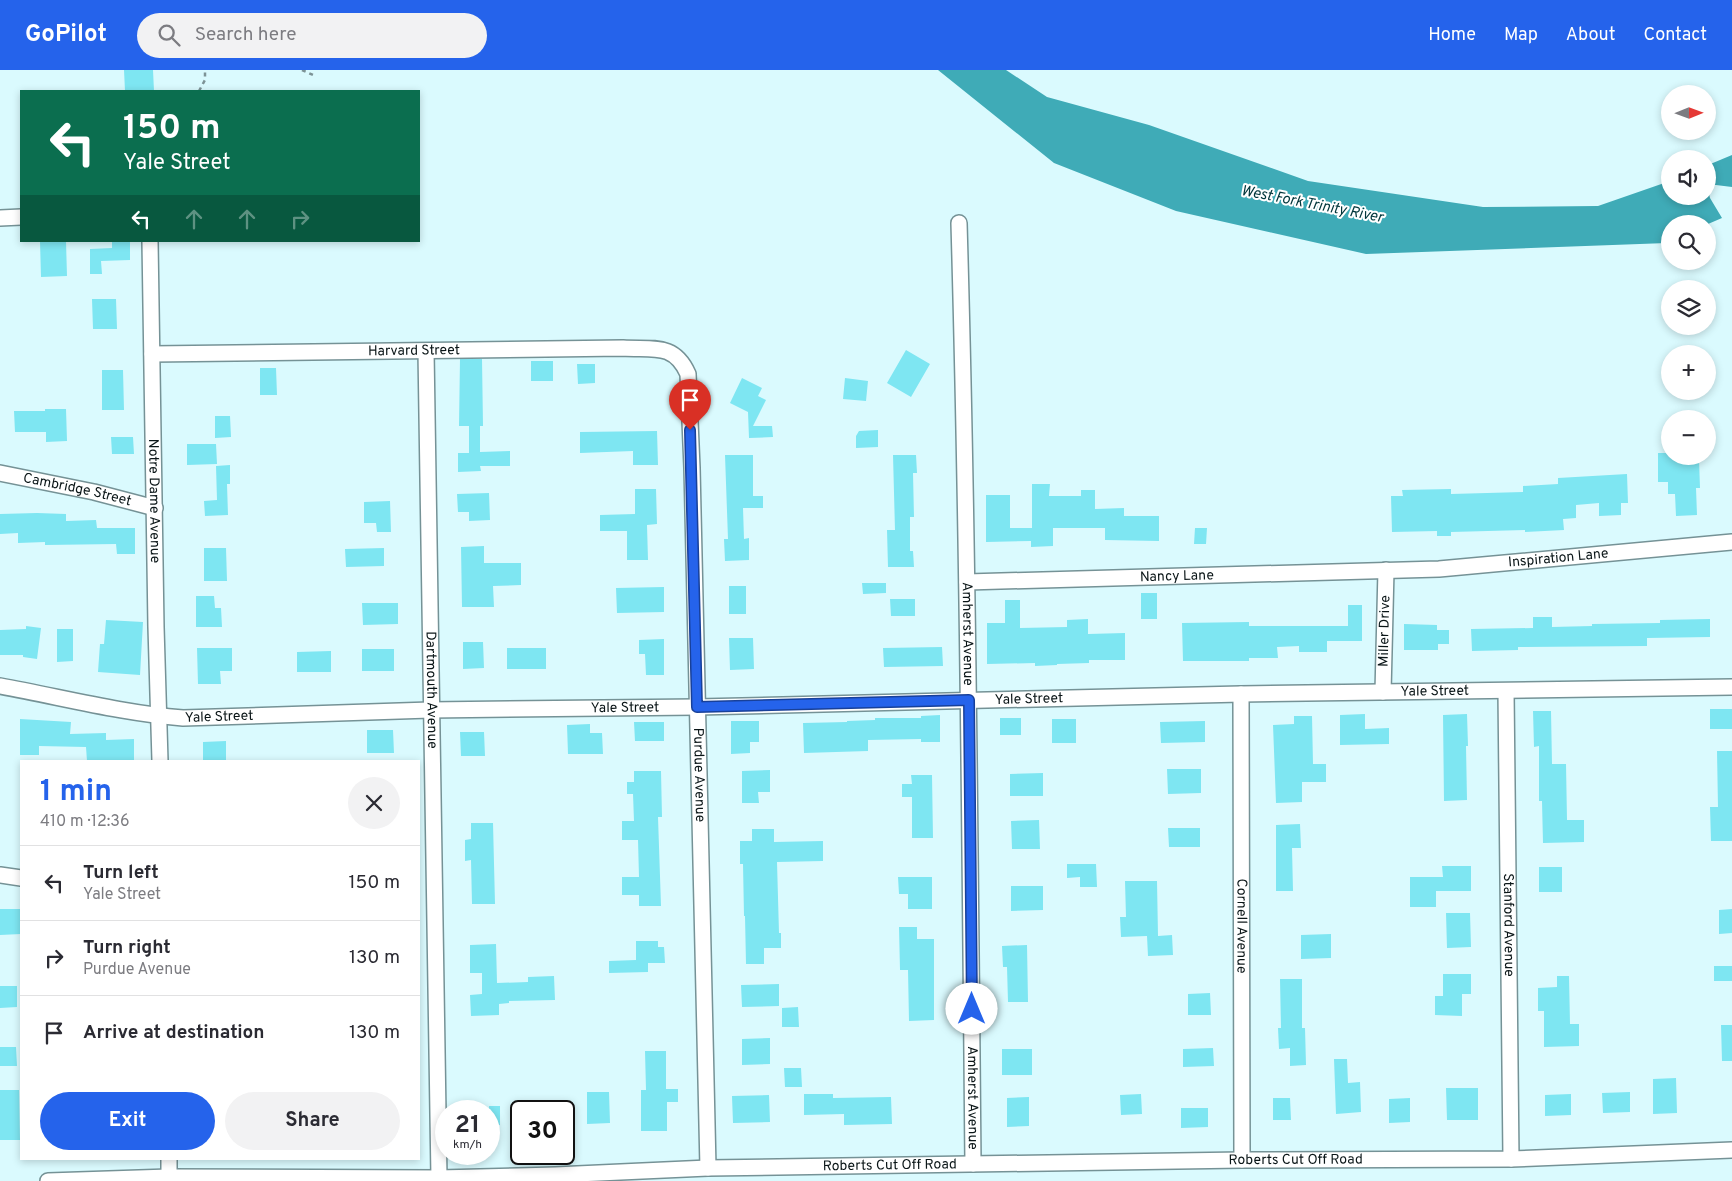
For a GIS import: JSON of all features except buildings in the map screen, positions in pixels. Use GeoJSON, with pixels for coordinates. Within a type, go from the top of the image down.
{"type":"FeatureCollection","features":[{"type":"Feature","properties":{"kind":"street"},"geometry":{"type":"LineString","coordinates":[[0,218],[20,217]]}},
{"type":"Feature","properties":{"kind":"street","name":"Amherst Avenue"},"geometry":{"type":"LineString","coordinates":[[959,223],[969,700],[973,1164]]}},
{"type":"Feature","properties":{"kind":"street","name":"Notre Dame Avenue"},"geometry":{"type":"LineString","coordinates":[[150,242],[160,760]]}},
{"type":"Feature","properties":{"kind":"street","name":"Harvard Street"},"geometry":{"type":"LineString","coordinates":[[152,354],[623,348],[668,350],[675,356]]}},
{"type":"Feature","properties":{"kind":"street","name":"Dartmouth Avenue"},"geometry":{"type":"LineString","coordinates":[[426,351],[430,710],[439,1178]]}},
{"type":"Feature","properties":{"kind":"street","name":"Purdue Avenue"},"geometry":{"type":"LineString","coordinates":[[675,356],[683,362],[688,374],[692,468],[708,1168]]}},
{"type":"Feature","properties":{"kind":"street","name":"Cambridge Street"},"geometry":{"type":"LineString","coordinates":[[0,473],[94,492],[155,508]]}},
{"type":"Feature","properties":{"kind":"street","name":"Inspiration Lane"},"geometry":{"type":"LineString","coordinates":[[1386,570],[1440,569],[1732,542]]}},
{"type":"Feature","properties":{"kind":"street","name":"Nancy Lane"},"geometry":{"type":"LineString","coordinates":[[967,582],[1386,570]]}},
{"type":"Feature","properties":{"kind":"street","name":"Miller Drive"},"geometry":{"type":"LineString","coordinates":[[1383,692],[1386,570]]}},
{"type":"Feature","properties":{"kind":"street","name":"Yale Street"},"geometry":{"type":"LineString","coordinates":[[0,686],[106,708],[183,718],[430,710],[697,707],[1241,694],[1732,687]]}},
{"type":"Feature","properties":{"kind":"street","name":"Stanford Avenue"},"geometry":{"type":"LineString","coordinates":[[1506,690],[1511,1159]]}},
{"type":"Feature","properties":{"kind":"street","name":"Cornell Avenue"},"geometry":{"type":"LineString","coordinates":[[1241,694],[1242,1160]]}},
{"type":"Feature","properties":{"kind":"street"},"geometry":{"type":"LineString","coordinates":[[0,875],[20,878]]}},
{"type":"Feature","properties":{"kind":"street","name":"Roberts Cut Off Road"},"geometry":{"type":"LineString","coordinates":[[48,1181],[169,1177],[558,1178],[708,1168],[1242,1160],[1511,1159],[1732,1150]]}},
{"type":"Feature","properties":{"kind":"street"},"geometry":{"type":"LineString","coordinates":[[168,1160],[169,1177]]}},
{"type":"Feature","properties":{"kind":"path"},"geometry":{"type":"LineString","coordinates":[[199,90],[204,80],[205,70]]}},
{"type":"Feature","properties":{"kind":"path"},"geometry":{"type":"LineString","coordinates":[[302,70],[313,75]]}},
{"type":"Feature","properties":{"kind":"water","name":"West Fork Trinity River"},"geometry":{"type":"Polygon","coordinates":[[[938,70],[1006,70],[1047,97],[1149,125],[1308,181],[1483,207],[1598,206],[1661,184],[1661,205],[1714,205],[1722,218],[1716,221],[1716,215],[1661,215],[1661,243],[1366,254],[1176,211],[1054,163],[938,70]]]}},
{"type":"Feature","properties":{"kind":"water"},"geometry":{"type":"Polygon","coordinates":[[[1732,155],[1732,187],[1716,185],[1716,162],[1732,155]]]}},
{"type":"Feature","properties":{"kind":"route"},"geometry":{"type":"LineString","coordinates":[[690,430],[697,707],[969,700],[972,1009]]}}]}
